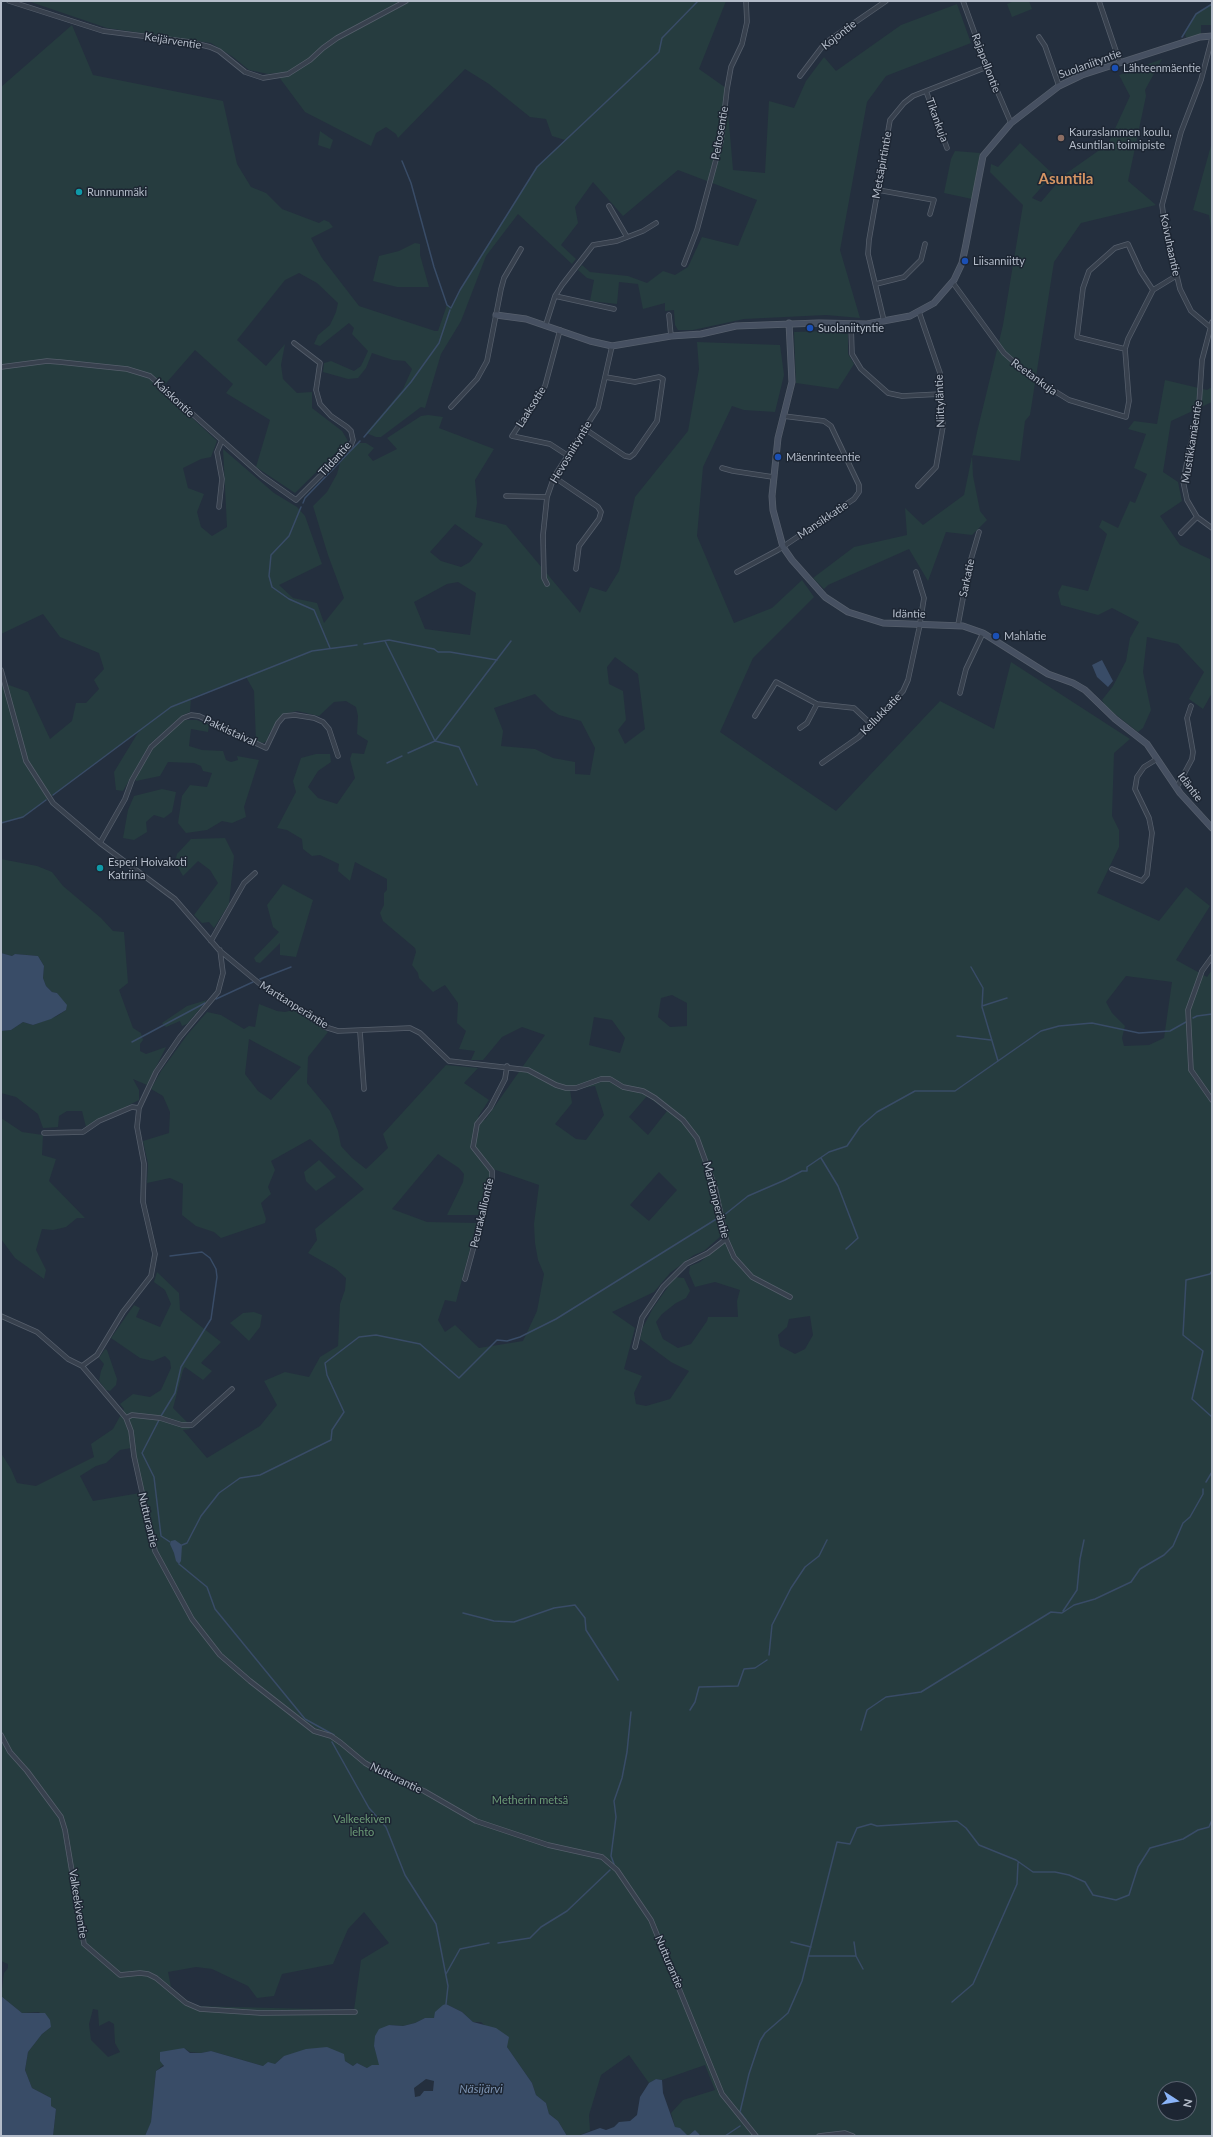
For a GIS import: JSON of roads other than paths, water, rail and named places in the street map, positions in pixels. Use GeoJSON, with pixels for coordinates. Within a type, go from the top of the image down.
{"type":"FeatureCollection","features":[{"type":"Feature","properties":{"kind":"street","name":"Keijärventie"},"geometry":{"type":"LineString","coordinates":[[9,1],[103,31],[190,42],[210,47],[219,51],[245,72],[264,78],[288,74],[310,60],[337,38],[406,1]]}},
{"type":"Feature","properties":{"kind":"street","name":"Peltosentie"},"geometry":{"type":"LineString","coordinates":[[684,264],[697,230],[721,141],[731,67],[742,44],[747,22],[746,1]]}},
{"type":"Feature","properties":{"kind":"street","name":"Kojontie"},"geometry":{"type":"LineString","coordinates":[[800,76],[825,43],[886,1]]}},
{"type":"Feature","properties":{"kind":"street","name":"Rajapellontie"},"geometry":{"type":"LineString","coordinates":[[963,1],[987,67],[1011,123]]}},
{"type":"Feature","properties":{"kind":"street"},"geometry":{"type":"LineString","coordinates":[[1099,1],[1120,63]]}},
{"type":"Feature","properties":{"kind":"street"},"geometry":{"type":"LineString","coordinates":[[1039,37],[1045,46],[1059,86]]}},
{"type":"Feature","properties":{"kind":"street","name":"Suolaniityntie"},"geometry":{"type":"LineString","coordinates":[[496,315],[518,317],[546,324],[590,341],[612,346],[671,336],[701,334],[736,326],[851,324],[884,321],[919,312],[934,303],[953,283],[962,263],[983,156],[1011,123],[1059,86],[1082,75],[1200,37],[1212,37]]}},
{"type":"Feature","properties":{"kind":"street","name":"Koivuhaantie"},"geometry":{"type":"LineString","coordinates":[[1210,327],[1198,318],[1186,304],[1176,276],[1162,212],[1163,197],[1181,132],[1202,80],[1212,37]]}},
{"type":"Feature","properties":{"kind":"street","name":"Metsäpirtintie"},"geometry":{"type":"LineString","coordinates":[[884,321],[868,254],[869,240],[890,120],[904,103],[913,96],[987,67]]}},
{"type":"Feature","properties":{"kind":"street","name":"Tikankuja"},"geometry":{"type":"LineString","coordinates":[[926,91],[947,148]]}},
{"type":"Feature","properties":{"kind":"street"},"geometry":{"type":"LineString","coordinates":[[878,190],[934,200],[930,214]]}},
{"type":"Feature","properties":{"kind":"street"},"geometry":{"type":"LineString","coordinates":[[608,206],[627,237]]}},
{"type":"Feature","properties":{"kind":"street"},"geometry":{"type":"LineString","coordinates":[[546,324],[555,296],[573,270],[594,245],[617,241],[650,228],[656,223]]}},
{"type":"Feature","properties":{"kind":"street"},"geometry":{"type":"LineString","coordinates":[[876,284],[904,277],[921,260],[925,244]]}},
{"type":"Feature","properties":{"kind":"street"},"geometry":{"type":"LineString","coordinates":[[1153,290],[1141,272],[1128,244],[1115,248],[1089,271],[1083,288],[1077,337],[1125,349],[1134,326],[1153,290],[1176,276]]}},
{"type":"Feature","properties":{"kind":"street"},"geometry":{"type":"LineString","coordinates":[[451,407],[476,379],[485,365],[504,278],[521,249]]}},
{"type":"Feature","properties":{"kind":"street","name":"Reetankuja"},"geometry":{"type":"LineString","coordinates":[[953,283],[1004,354],[1030,376],[1069,400],[1126,417],[1129,401],[1125,349]]}},
{"type":"Feature","properties":{"kind":"street"},"geometry":{"type":"LineString","coordinates":[[555,296],[614,309]]}},
{"type":"Feature","properties":{"kind":"street","name":"Niittyläntie"},"geometry":{"type":"LineString","coordinates":[[918,486],[936,467],[943,426],[940,373],[919,312]]}},
{"type":"Feature","properties":{"kind":"street"},"geometry":{"type":"LineString","coordinates":[[669,315],[671,336]]}},
{"type":"Feature","properties":{"kind":"street","name":"Mustikkamäentie"},"geometry":{"type":"LineString","coordinates":[[1212,322],[1202,360],[1199,405],[1183,482],[1187,500],[1197,517],[1212,528]]}},
{"type":"Feature","properties":{"kind":"street","name":"Idäntie"},"geometry":{"type":"LineString","coordinates":[[789,324],[792,382],[778,438],[773,477],[773,510],[783,547],[817,589],[834,604],[848,612],[883,623],[958,625],[983,633],[1048,674],[1073,683],[1085,690],[1115,719],[1147,744],[1180,793],[1212,828]]}},
{"type":"Feature","properties":{"kind":"street"},"geometry":{"type":"LineString","coordinates":[[851,324],[852,354],[861,369],[888,393],[902,396],[941,394]]}},
{"type":"Feature","properties":{"kind":"street","name":"Laaksotie"},"geometry":{"type":"LineString","coordinates":[[560,330],[545,386],[512,436],[550,444],[567,455]]}},
{"type":"Feature","properties":{"kind":"street","name":"Tildantie"},"geometry":{"type":"LineString","coordinates":[[294,343],[320,363],[321,368],[316,390],[320,404],[324,410],[351,431],[353,440],[351,445],[296,500]]}},
{"type":"Feature","properties":{"kind":"street","name":"Hevosniityntie"},"geometry":{"type":"LineString","coordinates":[[547,584],[544,578],[543,535],[547,497],[554,477],[598,408],[612,346]]}},
{"type":"Feature","properties":{"kind":"street","name":"Kaiskontie"},"geometry":{"type":"LineString","coordinates":[[1,367],[60,362],[127,369],[144,373],[155,379],[262,476],[296,500]]}},
{"type":"Feature","properties":{"kind":"street"},"geometry":{"type":"LineString","coordinates":[[585,429],[625,456],[630,457],[634,454],[657,421],[663,379],[659,377],[634,382],[605,377]]}},
{"type":"Feature","properties":{"kind":"street","name":"Mansikkatie"},"geometry":{"type":"LineString","coordinates":[[783,416],[820,420],[828,423],[860,488],[854,498],[783,547]]}},
{"type":"Feature","properties":{"kind":"street"},"geometry":{"type":"LineString","coordinates":[[219,507],[222,479],[217,452],[222,440]]}},
{"type":"Feature","properties":{"kind":"street"},"geometry":{"type":"LineString","coordinates":[[722,468],[773,477]]}},
{"type":"Feature","properties":{"kind":"street"},"geometry":{"type":"LineString","coordinates":[[554,477],[598,507],[601,512],[600,519],[580,546],[576,569]]}},
{"type":"Feature","properties":{"kind":"street"},"geometry":{"type":"LineString","coordinates":[[506,496],[547,497]]}},
{"type":"Feature","properties":{"kind":"street"},"geometry":{"type":"LineString","coordinates":[[1181,533],[1197,517]]}},
{"type":"Feature","properties":{"kind":"street","name":"Sarkatie"},"geometry":{"type":"LineString","coordinates":[[958,625],[969,566],[979,532]]}},
{"type":"Feature","properties":{"kind":"street"},"geometry":{"type":"LineString","coordinates":[[737,572],[783,547]]}},
{"type":"Feature","properties":{"kind":"street","name":"Kellukkatie"},"geometry":{"type":"LineString","coordinates":[[822,763],[858,737],[903,691],[908,680],[924,598],[916,572]]}},
{"type":"Feature","properties":{"kind":"street"},"geometry":{"type":"LineString","coordinates":[[960,693],[966,669],[983,633]]}},
{"type":"Feature","properties":{"kind":"street","name":"Marttanperäntie"},"geometry":{"type":"LineString","coordinates":[[1,670],[2,681],[26,761],[53,803],[100,843],[175,899],[211,941],[260,984],[325,1027],[338,1031],[360,1032],[410,1028],[420,1034],[449,1061],[507,1066],[528,1070],[556,1085],[566,1088],[576,1088],[601,1079],[610,1079],[630,1089],[643,1091],[674,1112],[693,1131],[700,1144],[715,1187],[726,1239],[734,1257],[752,1277],[790,1297]]}},
{"type":"Feature","properties":{"kind":"street"},"geometry":{"type":"LineString","coordinates":[[755,716],[776,682],[817,704],[854,708],[871,724]]}},
{"type":"Feature","properties":{"kind":"street"},"geometry":{"type":"LineString","coordinates":[[800,728],[807,723],[817,704]]}},
{"type":"Feature","properties":{"kind":"street"},"geometry":{"type":"LineString","coordinates":[[1177,787],[1192,759],[1193,752],[1187,718],[1191,706]]}},
{"type":"Feature","properties":{"kind":"street","name":"Pakkistaival"},"geometry":{"type":"LineString","coordinates":[[100,843],[125,799],[132,780],[151,747],[183,718],[191,715],[199,716],[266,748],[278,723],[284,716],[296,714],[314,718],[323,722],[329,729],[338,756]]}},
{"type":"Feature","properties":{"kind":"street"},"geometry":{"type":"LineString","coordinates":[[1112,869],[1142,881],[1147,875],[1152,833],[1149,818],[1135,789],[1137,777],[1144,767],[1158,759]]}},
{"type":"Feature","properties":{"kind":"street"},"geometry":{"type":"LineString","coordinates":[[211,941],[244,884],[255,873]]}},
{"type":"Feature","properties":{"kind":"street"},"geometry":{"type":"LineString","coordinates":[[1,1316],[37,1332],[68,1359],[82,1366],[97,1355],[123,1312],[151,1276],[155,1254],[143,1202],[144,1164],[137,1127],[139,1108],[156,1072],[180,1037],[218,992],[223,973],[220,950]]}},
{"type":"Feature","properties":{"kind":"street"},"geometry":{"type":"LineString","coordinates":[[1212,957],[1202,971],[1188,1010],[1191,1070],[1212,1100]]}},
{"type":"Feature","properties":{"kind":"street"},"geometry":{"type":"LineString","coordinates":[[360,1032],[364,1089]]}},
{"type":"Feature","properties":{"kind":"street","name":"Peurakalliontie"},"geometry":{"type":"LineString","coordinates":[[465,1279],[492,1179],[492,1171],[473,1147],[477,1124],[490,1108],[498,1094],[505,1079],[507,1066]]}},
{"type":"Feature","properties":{"kind":"street"},"geometry":{"type":"LineString","coordinates":[[44,1133],[83,1132],[99,1121],[132,1108],[139,1108]]}},
{"type":"Feature","properties":{"kind":"street"},"geometry":{"type":"LineString","coordinates":[[635,1347],[642,1318],[668,1282],[686,1264],[708,1253],[726,1239]]}},
{"type":"Feature","properties":{"kind":"street","name":"Nutturantie"},"geometry":{"type":"LineString","coordinates":[[82,1366],[126,1418],[130,1431],[154,1551],[192,1619],[220,1655],[250,1682],[314,1730],[331,1736],[365,1763],[424,1791],[476,1821],[548,1845],[602,1858],[617,1870],[651,1920],[722,2094],[756,2136]]}},
{"type":"Feature","properties":{"kind":"street"},"geometry":{"type":"LineString","coordinates":[[126,1418],[132,1415],[160,1418],[182,1426],[192,1425],[232,1389]]}},
{"type":"Feature","properties":{"kind":"street","name":"Valkeekiventie"},"geometry":{"type":"LineString","coordinates":[[1,1735],[10,1752],[36,1783],[61,1817],[65,1830],[84,1944],[120,1975],[140,1973],[148,1974],[156,1978],[186,2004],[200,2009],[261,2014],[355,2012]]}},
{"type":"Feature","properties":{"kind":"street"},"geometry":{"type":"LineString","coordinates":[[819,2136],[840,2133],[853,2136]]}},
{"type":"Feature","properties":{"kind":"water"},"geometry":{"type":"Polygon","coordinates":[[[1102,660],[1113,681],[1108,687],[1097,677],[1092,665],[1102,660]]]}},
{"type":"Feature","properties":{"kind":"water"},"geometry":{"type":"Polygon","coordinates":[[[1,953],[12,956],[15,954],[38,956],[44,966],[43,978],[46,986],[52,992],[57,993],[67,1005],[66,1010],[51,1019],[33,1025],[23,1022],[11,1030],[1,1031],[1,953]]]}},
{"type":"Feature","properties":{"kind":"water"},"geometry":{"type":"Polygon","coordinates":[[[175,1540],[182,1545],[181,1561],[179,1564],[176,1561],[170,1544],[171,1541],[175,1540]]]}},
{"type":"Feature","properties":{"kind":"water"},"geometry":{"type":"Polygon","coordinates":[[[1,1996],[22,2013],[45,2013],[50,2020],[51,2027],[42,2034],[28,2052],[25,2070],[32,2088],[51,2098],[51,2106],[56,2109],[53,2136],[1,2136],[1,1996]]]}},
{"type":"Feature","properties":{"kind":"water","name":"Näsijärvi"},"geometry":{"type":"Polygon","coordinates":[[[446,2004],[462,2012],[473,2022],[496,2028],[509,2037],[507,2047],[532,2083],[536,2095],[546,2103],[549,2114],[558,2121],[567,2136],[145,2136],[151,2122],[156,2071],[164,2066],[160,2061],[160,2052],[184,2048],[190,2053],[211,2051],[263,2066],[268,2062],[275,2064],[284,2056],[306,2049],[327,2047],[344,2054],[345,2061],[353,2066],[357,2063],[367,2068],[372,2065],[379,2065],[374,2046],[375,2036],[379,2029],[389,2025],[403,2026],[415,2023],[425,2018],[434,2018],[435,2012],[446,2004]],[[426,2079],[414,2088],[415,2097],[420,2096],[424,2091],[433,2091],[434,2081],[426,2079]]]}},
{"type":"Feature","properties":{"kind":"water"},"geometry":{"type":"Polygon","coordinates":[[[656,2079],[662,2080],[663,2093],[675,2127],[680,2128],[688,2136],[578,2136],[600,2128],[606,2130],[614,2127],[619,2122],[630,2121],[637,2115],[640,2097],[649,2083],[656,2079]]]}},
{"type":"Feature","properties":{"kind":"water"},"geometry":{"type":"Polygon","coordinates":[[[695,2130],[701,2136],[688,2136],[695,2130]]]}},
{"type":"Feature","properties":{"kind":"waterway"},"geometry":{"type":"LineString","coordinates":[[451,308],[460,290],[537,167],[659,52],[662,38],[698,1]]}},
{"type":"Feature","properties":{"kind":"waterway"},"geometry":{"type":"LineString","coordinates":[[1182,37],[1196,14],[1212,4]]}},
{"type":"Feature","properties":{"kind":"waterway"},"geometry":{"type":"LineString","coordinates":[[402,161],[411,183],[434,267],[447,305],[451,308]]}},
{"type":"Feature","properties":{"kind":"waterway"},"geometry":{"type":"LineString","coordinates":[[364,437],[411,382],[439,343],[450,310]]}},
{"type":"Feature","properties":{"kind":"waterway"},"geometry":{"type":"LineString","coordinates":[[303,503],[305,498],[360,441]]}},
{"type":"Feature","properties":{"kind":"waterway"},"geometry":{"type":"LineString","coordinates":[[301,507],[289,536],[271,555],[269,576],[272,587],[289,599],[314,610],[330,648]]}},
{"type":"Feature","properties":{"kind":"waterway"},"geometry":{"type":"LineString","coordinates":[[364,644],[389,640],[434,649],[438,652],[450,652],[497,660]]}},
{"type":"Feature","properties":{"kind":"waterway"},"geometry":{"type":"LineString","coordinates":[[385,641],[435,741],[459,747],[477,785]]}},
{"type":"Feature","properties":{"kind":"waterway"},"geometry":{"type":"LineString","coordinates":[[408,753],[435,741],[511,641]]}},
{"type":"Feature","properties":{"kind":"waterway"},"geometry":{"type":"LineString","coordinates":[[53,795],[171,707],[312,651],[357,645]]}},
{"type":"Feature","properties":{"kind":"waterway"},"geometry":{"type":"LineString","coordinates":[[387,763],[402,756]]}},
{"type":"Feature","properties":{"kind":"waterway"},"geometry":{"type":"LineString","coordinates":[[1,823],[23,817],[46,800]]}},
{"type":"Feature","properties":{"kind":"waterway"},"geometry":{"type":"LineString","coordinates":[[260,979],[291,967]]}},
{"type":"Feature","properties":{"kind":"waterway"},"geometry":{"type":"LineString","coordinates":[[971,967],[983,988],[982,1007],[998,1061]]}},
{"type":"Feature","properties":{"kind":"waterway"},"geometry":{"type":"LineString","coordinates":[[216,999],[253,982]]}},
{"type":"Feature","properties":{"kind":"waterway"},"geometry":{"type":"LineString","coordinates":[[982,1006],[1007,998]]}},
{"type":"Feature","properties":{"kind":"waterway"},"geometry":{"type":"LineString","coordinates":[[132,1042],[205,1003]]}},
{"type":"Feature","properties":{"kind":"waterway"},"geometry":{"type":"LineString","coordinates":[[1193,1018],[1212,1014]]}},
{"type":"Feature","properties":{"kind":"waterway"},"geometry":{"type":"LineString","coordinates":[[723,1216],[748,1196],[802,1171],[807,1171],[807,1167],[829,1152],[847,1146],[860,1127],[877,1112],[915,1091],[955,1091],[1041,1031],[1059,1026],[1092,1023],[1139,1033],[1170,1031],[1186,1022]]}},
{"type":"Feature","properties":{"kind":"waterway"},"geometry":{"type":"LineString","coordinates":[[957,1036],[991,1040]]}},
{"type":"Feature","properties":{"kind":"waterway"},"geometry":{"type":"LineString","coordinates":[[821,1158],[838,1186],[858,1238],[846,1249]]}},
{"type":"Feature","properties":{"kind":"waterway"},"geometry":{"type":"LineString","coordinates":[[182,1545],[187,1543],[201,1516],[219,1493],[240,1478],[260,1475],[331,1440],[332,1430],[344,1412],[327,1375],[325,1363],[359,1337],[376,1335],[420,1344],[459,1378],[497,1340],[507,1341],[520,1337],[556,1319],[718,1218]]}},
{"type":"Feature","properties":{"kind":"waterway"},"geometry":{"type":"LineString","coordinates":[[161,1416],[175,1393],[181,1367],[211,1319],[217,1277],[216,1269],[210,1258],[202,1252],[170,1256]]}},
{"type":"Feature","properties":{"kind":"waterway"},"geometry":{"type":"LineString","coordinates":[[1212,1271],[1210,1274],[1186,1280],[1183,1335],[1203,1351],[1192,1399],[1212,1417]]}},
{"type":"Feature","properties":{"kind":"waterway"},"geometry":{"type":"LineString","coordinates":[[159,1420],[142,1453],[154,1477],[161,1536],[170,1542]]}},
{"type":"Feature","properties":{"kind":"waterway"},"geometry":{"type":"LineString","coordinates":[[1206,1482],[1212,1472]]}},
{"type":"Feature","properties":{"kind":"waterway"},"geometry":{"type":"LineString","coordinates":[[861,1730],[867,1710],[886,1697],[921,1692],[1051,1612],[1062,1613],[1074,1605],[1095,1599],[1131,1582],[1140,1569],[1164,1555],[1173,1546],[1183,1523],[1190,1517],[1203,1494],[1203,1489]]}},
{"type":"Feature","properties":{"kind":"waterway"},"geometry":{"type":"LineString","coordinates":[[769,1655],[772,1625],[791,1588],[805,1567],[819,1556],[827,1540]]}},
{"type":"Feature","properties":{"kind":"waterway"},"geometry":{"type":"LineString","coordinates":[[1063,1611],[1077,1590],[1080,1559],[1084,1540]]}},
{"type":"Feature","properties":{"kind":"waterway"},"geometry":{"type":"LineString","coordinates":[[179,1564],[207,1587],[215,1609],[305,1719],[334,1735]]}},
{"type":"Feature","properties":{"kind":"waterway"},"geometry":{"type":"LineString","coordinates":[[463,1613],[494,1621],[514,1622],[554,1608],[575,1605],[585,1618],[586,1630],[618,1680]]}},
{"type":"Feature","properties":{"kind":"waterway"},"geometry":{"type":"LineString","coordinates":[[690,1710],[695,1702],[699,1687],[738,1686],[744,1669],[755,1668],[767,1660]]}},
{"type":"Feature","properties":{"kind":"waterway"},"geometry":{"type":"LineString","coordinates":[[614,1864],[611,1856],[616,1817],[614,1801],[622,1778],[627,1752],[631,1712]]}},
{"type":"Feature","properties":{"kind":"waterway"},"geometry":{"type":"LineString","coordinates":[[332,1742],[369,1808],[386,1827],[405,1875],[436,1924],[448,1986],[446,2004]]}},
{"type":"Feature","properties":{"kind":"waterway"},"geometry":{"type":"LineString","coordinates":[[745,2121],[746,2120],[740,2112],[749,2074],[760,2041],[765,2033],[788,2013],[802,1981],[837,1842],[850,1844],[857,1828],[871,1824],[877,1826],[957,1821],[966,1828],[979,1845],[1016,1860],[1033,1872],[1055,1872],[1069,1875],[1085,1882],[1093,1895],[1116,1900],[1129,1895],[1138,1867],[1150,1848],[1183,1839],[1198,1830],[1209,1827],[1212,1820]]}},
{"type":"Feature","properties":{"kind":"waterway"},"geometry":{"type":"LineString","coordinates":[[952,2002],[973,1984],[1017,1884],[1018,1863]]}},
{"type":"Feature","properties":{"kind":"waterway"},"geometry":{"type":"LineString","coordinates":[[498,1943],[530,1938],[541,1927],[567,1911],[610,1870]]}},
{"type":"Feature","properties":{"kind":"waterway"},"geometry":{"type":"LineString","coordinates":[[791,1942],[811,1947]]}},
{"type":"Feature","properties":{"kind":"waterway"},"geometry":{"type":"LineString","coordinates":[[809,1956],[856,1956],[854,1942]]}},
{"type":"Feature","properties":{"kind":"waterway"},"geometry":{"type":"LineString","coordinates":[[446,1974],[460,1949],[489,1943]]}},
{"type":"Feature","properties":{"kind":"waterway"},"geometry":{"type":"LineString","coordinates":[[856,1956],[863,1969]]}},
{"type":"Feature","properties":{"kind":"waterway"},"geometry":{"type":"LineString","coordinates":[[725,2136],[740,2126]]}},
{"type":"Feature","properties":{"kind":"place","name":"Lähteenmäentie"},"geometry":{"type":"Point","coordinates":[1115,68]}},
{"type":"Feature","properties":{"kind":"place","name":"Kauraslammen koulu, Asuntilan toimipiste"},"geometry":{"type":"Point","coordinates":[1061,138]}},
{"type":"Feature","properties":{"kind":"place","name":"Runnunmäki"},"geometry":{"type":"Point","coordinates":[79,192]}},
{"type":"Feature","properties":{"kind":"place","name":"Liisanniitty"},"geometry":{"type":"Point","coordinates":[965,261]}},
{"type":"Feature","properties":{"kind":"place","name":"Suolaniityntie"},"geometry":{"type":"Point","coordinates":[810,328]}},
{"type":"Feature","properties":{"kind":"place","name":"Mäenrinteentie"},"geometry":{"type":"Point","coordinates":[778,457]}},
{"type":"Feature","properties":{"kind":"place","name":"Mahlatie"},"geometry":{"type":"Point","coordinates":[996,636]}},
{"type":"Feature","properties":{"kind":"place","name":"Esperi Hoivakoti Katriina"},"geometry":{"type":"Point","coordinates":[100,868]}},
{"type":"Feature","properties":{"kind":"district","name":"Asuntila"},"geometry":{"type":"Point","coordinates":[1066,179]}},
{"type":"Feature","properties":{"kind":"park label","name":"Metherin metsä"},"geometry":{"type":"Point","coordinates":[530,1800]}},
{"type":"Feature","properties":{"kind":"park label","name":"Valkeekiven lehto"},"geometry":{"type":"Point","coordinates":[362,1825]}}]}
